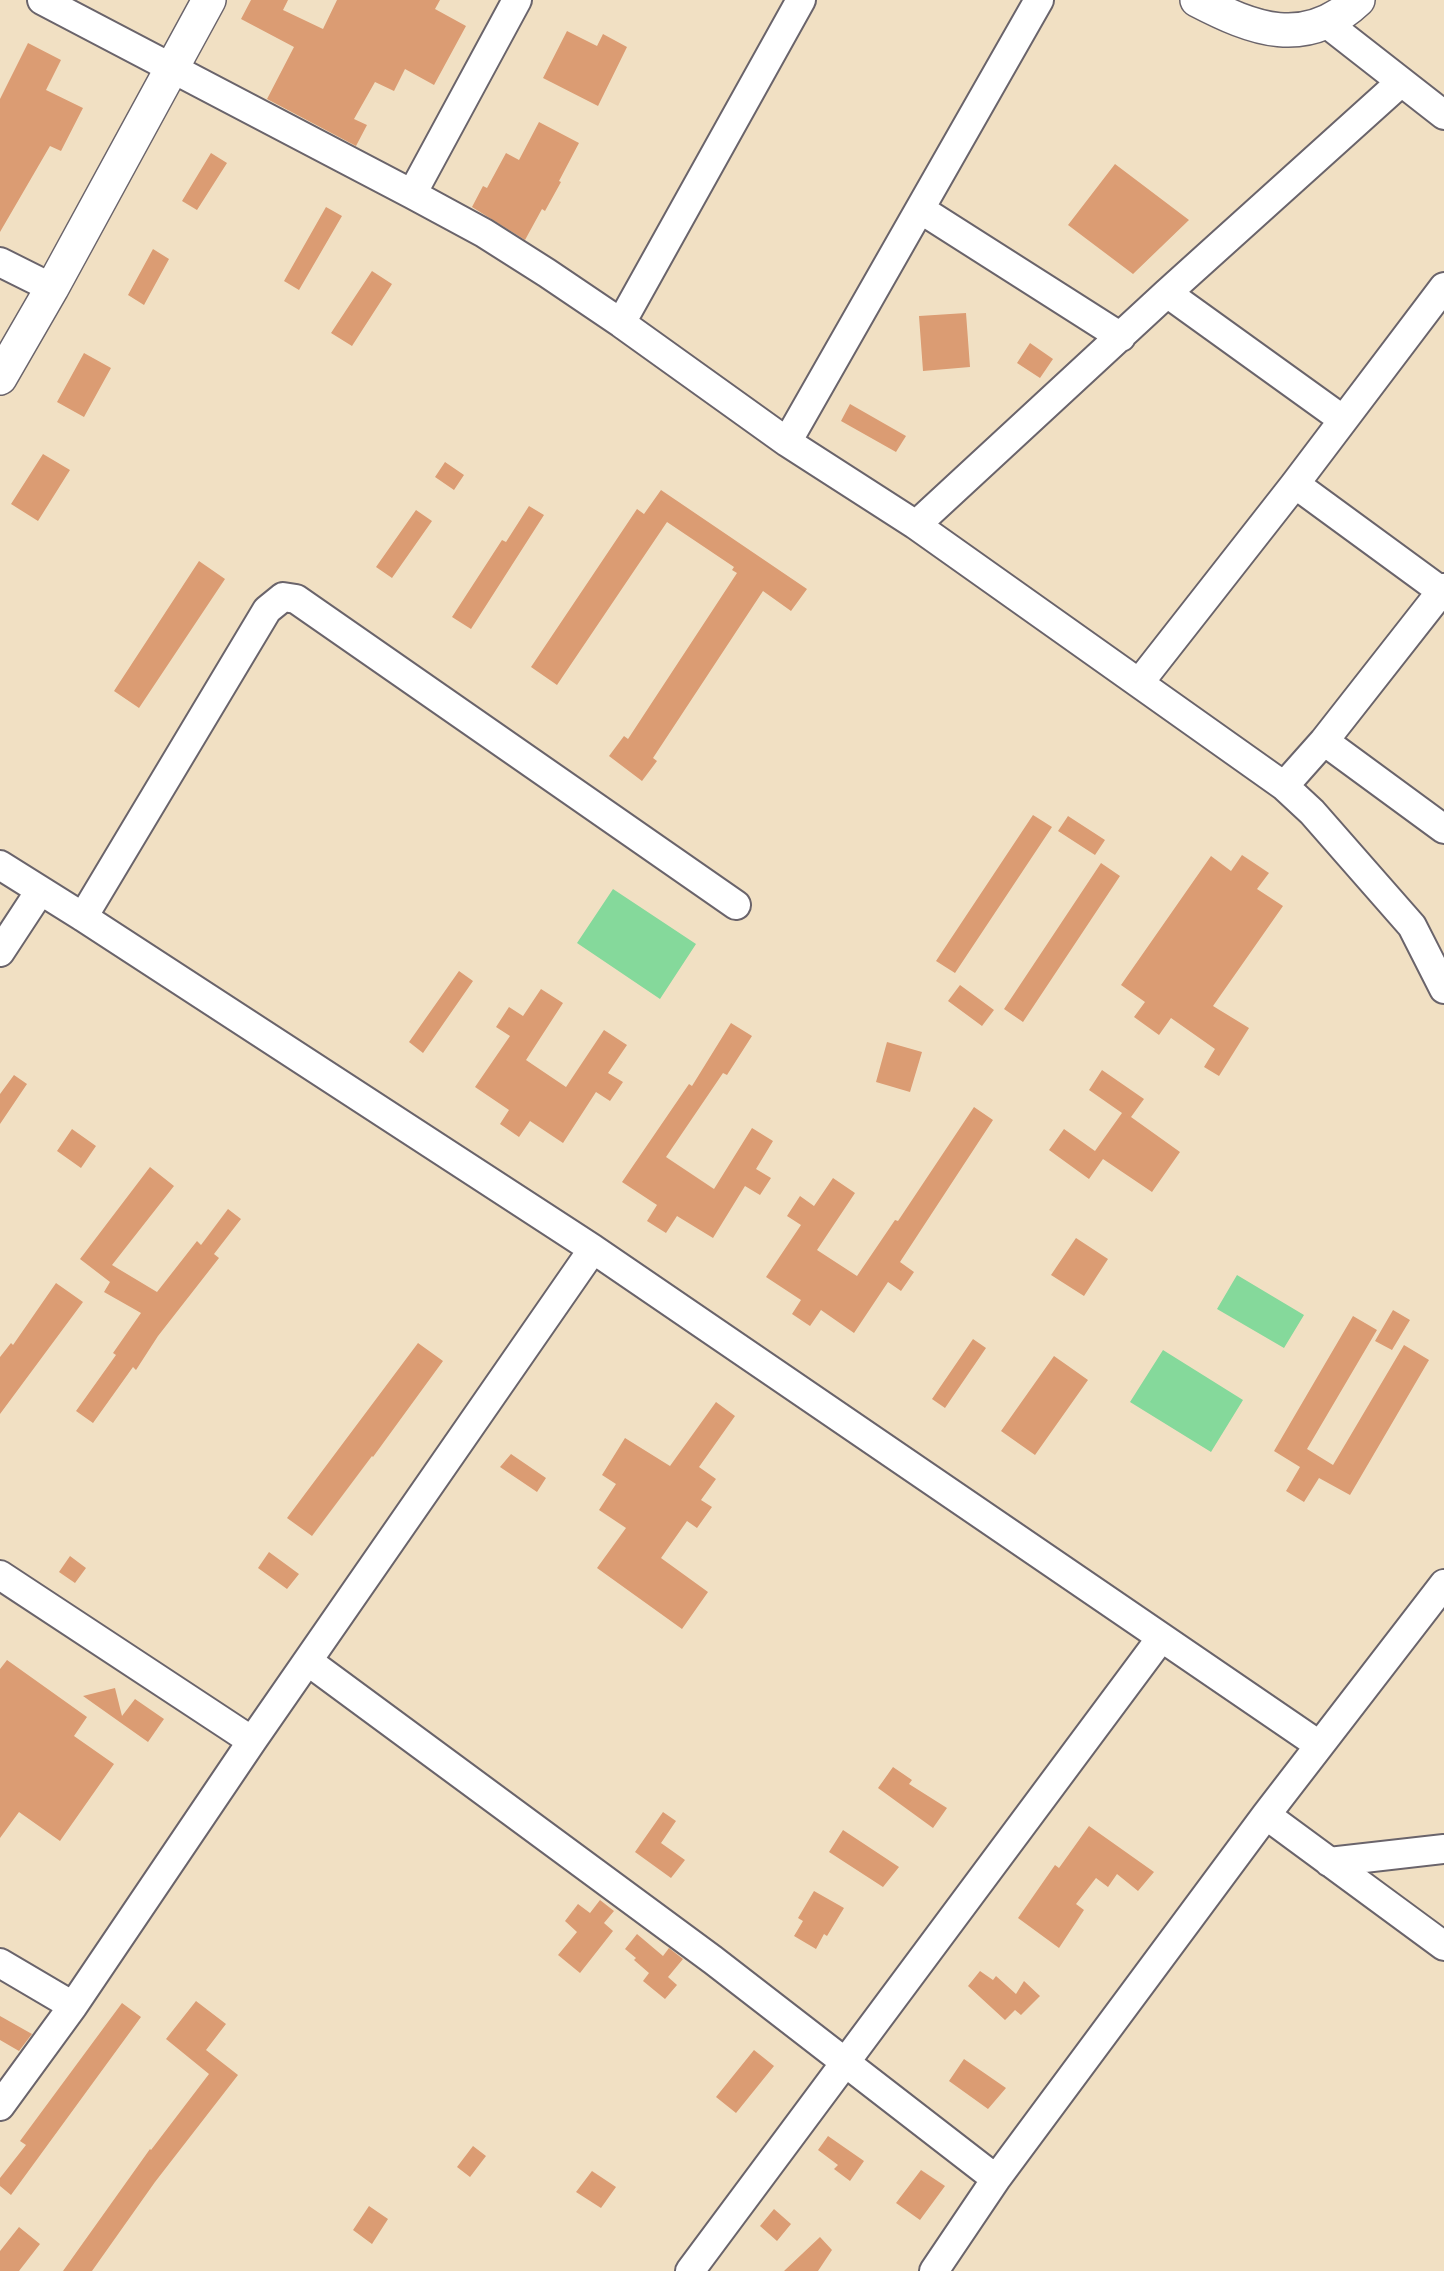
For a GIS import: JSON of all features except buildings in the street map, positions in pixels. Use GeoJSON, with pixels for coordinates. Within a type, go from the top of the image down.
{"type":"FeatureCollection","features":[{"type":"Feature","properties":{"kind":"main road"},"geometry":{"type":"LineString","coordinates":[[0,378],[52,288],[209,0]]}},
{"type":"Feature","properties":{"kind":"main road"},"geometry":{"type":"LineString","coordinates":[[1197,0],[1234,20],[1269,30],[1297,30],[1325,22],[1358,0]]}},
{"type":"Feature","properties":{"kind":"street"},"geometry":{"type":"LineString","coordinates":[[42,0],[484,233],[621,323],[787,442],[916,525],[1140,683],[1284,786],[1312,812],[1412,926],[1444,989]]}},
{"type":"Feature","properties":{"kind":"street"},"geometry":{"type":"LineString","coordinates":[[412,194],[518,0]]}},
{"type":"Feature","properties":{"kind":"street"},"geometry":{"type":"LineString","coordinates":[[621,323],[801,0]]}},
{"type":"Feature","properties":{"kind":"street"},"geometry":{"type":"LineString","coordinates":[[787,442],[1039,0]]}},
{"type":"Feature","properties":{"kind":"street"},"geometry":{"type":"LineString","coordinates":[[1325,22],[1444,115]]}},
{"type":"Feature","properties":{"kind":"street"},"geometry":{"type":"LineString","coordinates":[[916,525],[1167,293],[1401,82]]}},
{"type":"Feature","properties":{"kind":"street"},"geometry":{"type":"LineString","coordinates":[[920,209],[1121,337]]}},
{"type":"Feature","properties":{"kind":"street"},"geometry":{"type":"LineString","coordinates":[[0,262],[52,288]]}},
{"type":"Feature","properties":{"kind":"street"},"geometry":{"type":"LineString","coordinates":[[1140,683],[1444,287]]}},
{"type":"Feature","properties":{"kind":"street"},"geometry":{"type":"LineString","coordinates":[[1167,293],[1342,419]]}},
{"type":"Feature","properties":{"kind":"street"},"geometry":{"type":"LineString","coordinates":[[1284,786],[1324,741],[1443,591],[1295,484]]}},
{"type":"Feature","properties":{"kind":"street"},"geometry":{"type":"LineString","coordinates":[[83,917],[267,610],[283,597],[296,599],[736,905]]}},
{"type":"Feature","properties":{"kind":"street"},"geometry":{"type":"LineString","coordinates":[[1324,741],[1444,829]]}},
{"type":"Feature","properties":{"kind":"street"},"geometry":{"type":"LineString","coordinates":[[0,865],[593,1249],[1319,1745]]}},
{"type":"Feature","properties":{"kind":"street"},"geometry":{"type":"LineString","coordinates":[[0,952],[40,891]]}},
{"type":"Feature","properties":{"kind":"street"},"geometry":{"type":"LineString","coordinates":[[0,2106],[73,2006],[252,1741],[309,1662],[593,1249]]}},
{"type":"Feature","properties":{"kind":"street"},"geometry":{"type":"LineString","coordinates":[[0,1575],[252,1741]]}},
{"type":"Feature","properties":{"kind":"street"},"geometry":{"type":"LineString","coordinates":[[934,2271],[996,2179],[1266,1815],[1444,1584]]}},
{"type":"Feature","properties":{"kind":"street"},"geometry":{"type":"LineString","coordinates":[[690,2271],[1161,1638]]}},
{"type":"Feature","properties":{"kind":"street"},"geometry":{"type":"LineString","coordinates":[[309,1662],[703,1953],[846,2061],[996,2179]]}},
{"type":"Feature","properties":{"kind":"street"},"geometry":{"type":"LineString","coordinates":[[1266,1815],[1444,1946]]}},
{"type":"Feature","properties":{"kind":"street"},"geometry":{"type":"LineString","coordinates":[[1329,1862],[1444,1849]]}},
{"type":"Feature","properties":{"kind":"street"},"geometry":{"type":"LineString","coordinates":[[0,1963],[73,2006]]}},
{"type":"Feature","properties":{"kind":"green space"},"geometry":{"type":"Polygon","coordinates":[[[613,889],[696,944],[660,999],[577,943],[613,889]]]}},
{"type":"Feature","properties":{"kind":"green space"},"geometry":{"type":"Polygon","coordinates":[[[1237,1275],[1304,1315],[1284,1348],[1217,1309],[1237,1275]]]}},
{"type":"Feature","properties":{"kind":"green space"},"geometry":{"type":"Polygon","coordinates":[[[1163,1350],[1243,1400],[1211,1452],[1130,1402],[1163,1350]]]}}]}
